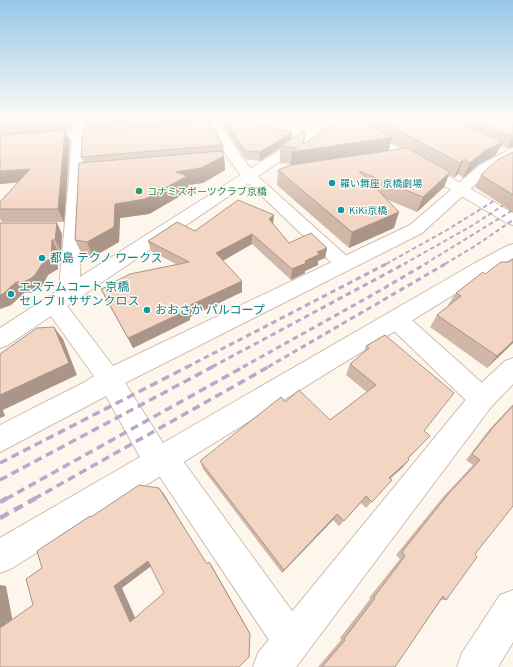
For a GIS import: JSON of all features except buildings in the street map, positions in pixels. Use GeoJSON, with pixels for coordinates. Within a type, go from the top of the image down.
{"type":"FeatureCollection","features":[{"type":"Feature","properties":{"kind":"street"},"geometry":{"type":"LineString","coordinates":[[79,150],[81,172],[66,228],[62,299],[158,461],[170,467],[292,642]]}},
{"type":"Feature","properties":{"kind":"street"},"geometry":{"type":"LineString","coordinates":[[225,150],[228,159],[249,176],[344,264]]}},
{"type":"Feature","properties":{"kind":"street"},"geometry":{"type":"LineString","coordinates":[[0,339],[288,150]]}},
{"type":"Feature","properties":{"kind":"street"},"geometry":{"type":"LineString","coordinates":[[392,150],[513,220]]}},
{"type":"Feature","properties":{"kind":"street"},"geometry":{"type":"LineString","coordinates":[[497,150],[511,154]]}},
{"type":"Feature","properties":{"kind":"street"},"geometry":{"type":"LineString","coordinates":[[0,439],[94,390],[109,379],[416,229],[485,168],[511,154]]}},
{"type":"Feature","properties":{"kind":"street"},"geometry":{"type":"LineString","coordinates":[[386,160],[404,157]]}},
{"type":"Feature","properties":{"kind":"street"},"geometry":{"type":"LineString","coordinates":[[249,176],[262,174],[274,176]]}},
{"type":"Feature","properties":{"kind":"street"},"geometry":{"type":"LineString","coordinates":[[0,556],[482,267],[513,250]]}},
{"type":"Feature","properties":{"kind":"street"},"geometry":{"type":"LineString","coordinates":[[396,319],[482,399]]}},
{"type":"Feature","properties":{"kind":"street"},"geometry":{"type":"LineString","coordinates":[[272,667],[482,399],[513,368]]}},
{"type":"Feature","properties":{"kind":"street"},"geometry":{"type":"LineString","coordinates":[[476,667],[513,608]]}},
{"type":"Feature","properties":{"kind":"railway"},"geometry":{"type":"LineString","coordinates":[[386,264],[447,230],[513,189]]}},
{"type":"Feature","properties":{"kind":"railway"},"geometry":{"type":"LineString","coordinates":[[404,264],[473,225],[513,199]]}},
{"type":"Feature","properties":{"kind":"railway"},"geometry":{"type":"LineString","coordinates":[[425,264],[513,210]]}},
{"type":"Feature","properties":{"kind":"railway"},"geometry":{"type":"LineString","coordinates":[[445,264],[513,220]]}},
{"type":"Feature","properties":{"kind":"railway"},"geometry":{"type":"LineString","coordinates":[[187,367],[388,263]]}},
{"type":"Feature","properties":{"kind":"railway"},"geometry":{"type":"LineString","coordinates":[[212,367],[406,263]]}},
{"type":"Feature","properties":{"kind":"railway"},"geometry":{"type":"LineString","coordinates":[[243,367],[427,263]]}},
{"type":"Feature","properties":{"kind":"railway"},"geometry":{"type":"LineString","coordinates":[[268,367],[447,263]]}},
{"type":"Feature","properties":{"kind":"railway"},"geometry":{"type":"LineString","coordinates":[[0,463],[189,366]]}},
{"type":"Feature","properties":{"kind":"railway"},"geometry":{"type":"LineString","coordinates":[[0,480],[214,366]]}},
{"type":"Feature","properties":{"kind":"railway"},"geometry":{"type":"LineString","coordinates":[[6,499],[245,366]]}},
{"type":"Feature","properties":{"kind":"railway"},"geometry":{"type":"LineString","coordinates":[[34,499],[270,366]]}},
{"type":"Feature","properties":{"kind":"railway"},"geometry":{"type":"LineString","coordinates":[[0,502],[7,498]]}},
{"type":"Feature","properties":{"kind":"railway"},"geometry":{"type":"LineString","coordinates":[[0,518],[36,498]]}},
{"type":"Feature","properties":{"kind":"place","name":"羅い舞座 京橋劇場"},"geometry":{"type":"Point","coordinates":[332,183]}},
{"type":"Feature","properties":{"kind":"place","name":"コナミスポーツクラブ京橋"},"geometry":{"type":"Point","coordinates":[139,191]}},
{"type":"Feature","properties":{"kind":"place","name":"KiKi京橋"},"geometry":{"type":"Point","coordinates":[341,210]}},
{"type":"Feature","properties":{"kind":"place","name":"都島 テクノ ワークス"},"geometry":{"type":"Point","coordinates":[42,258]}},
{"type":"Feature","properties":{"kind":"place","name":"エステムコート 京橋 セレブ II サザンクロス"},"geometry":{"type":"Point","coordinates":[11,294]}},
{"type":"Feature","properties":{"kind":"place","name":"おおさか パルコープ"},"geometry":{"type":"Point","coordinates":[147,310]}}]}
